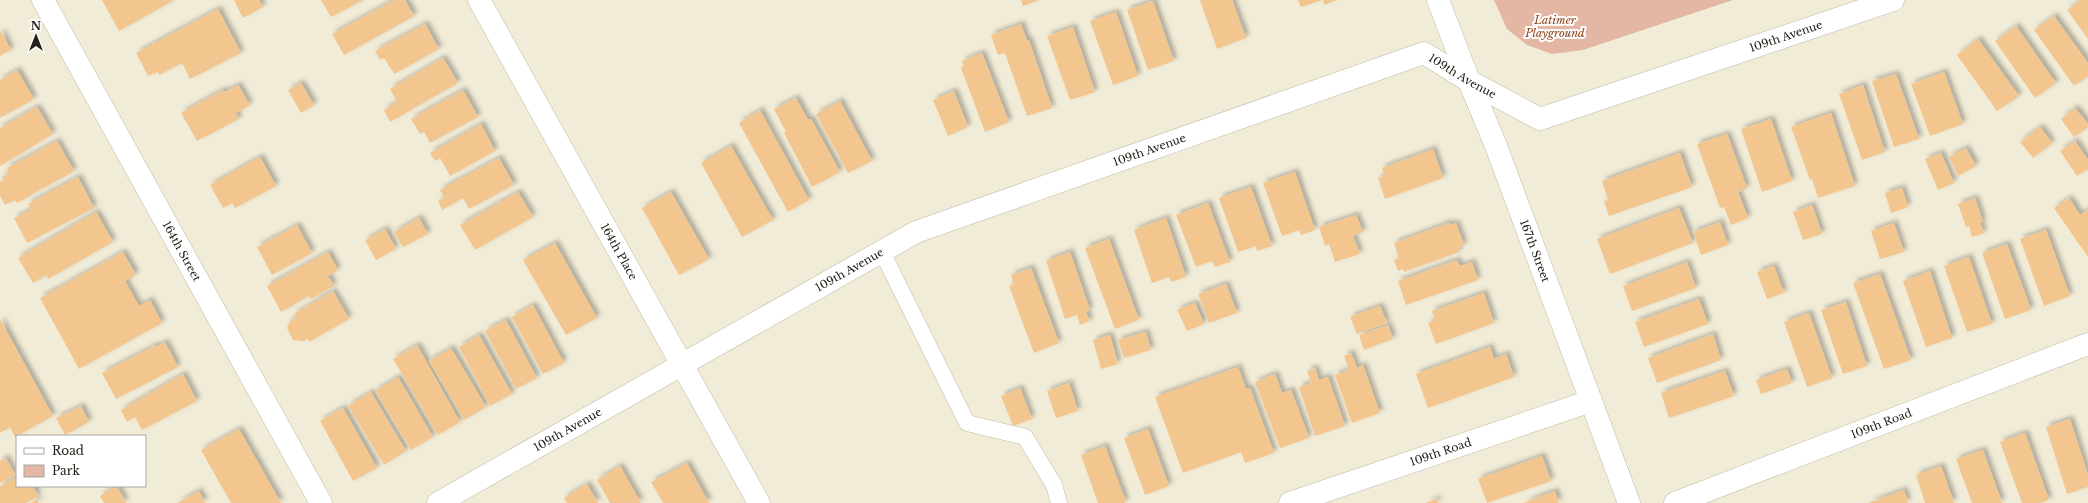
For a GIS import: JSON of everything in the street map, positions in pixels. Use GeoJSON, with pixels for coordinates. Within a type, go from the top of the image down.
{"type":"FeatureCollection","features":[{"type":"Feature","properties":{"kind":"street","name":"164th Street"},"geometry":{"type":"LineString","coordinates":[[42,0],[321,503]]}},
{"type":"Feature","properties":{"kind":"street","name":"164th Place"},"geometry":{"type":"LineString","coordinates":[[479,0],[759,503]]}},
{"type":"Feature","properties":{"kind":"street","name":"167th Street"},"geometry":{"type":"LineString","coordinates":[[1438,0],[1469,82],[1496,146],[1629,503]]}},
{"type":"Feature","properties":{"kind":"street","name":"109th Avenue"},"geometry":{"type":"LineString","coordinates":[[438,503],[916,232],[1424,52],[1469,82],[1540,119],[1893,0]]}},
{"type":"Feature","properties":{"kind":"street","name":"109th Road"},"geometry":{"type":"LineString","coordinates":[[1675,503],[2088,344]]}},
{"type":"Feature","properties":{"kind":"street","name":"109th Road"},"geometry":{"type":"LineString","coordinates":[[1290,503],[1590,401]]}},
{"type":"Feature","properties":{"kind":"lane"},"geometry":{"type":"LineString","coordinates":[[882,252],[967,423],[1025,437],[1054,485],[1059,503]]}},
{"type":"Feature","properties":{"kind":"green space","name":"Latimer Playground"},"geometry":{"type":"Polygon","coordinates":[[[1494,0],[1733,0],[1583,50],[1552,54],[1527,45],[1507,29],[1494,0]]]}},
{"type":"Feature","properties":{"kind":"building"},"geometry":{"type":"Polygon","coordinates":[[[102,0],[174,0],[119,31],[102,0]]]}},
{"type":"Feature","properties":{"kind":"building"},"geometry":{"type":"Polygon","coordinates":[[[234,0],[259,0],[263,7],[243,18],[234,0]]]}},
{"type":"Feature","properties":{"kind":"building"},"geometry":{"type":"Polygon","coordinates":[[[321,0],[363,0],[331,17],[321,0]]]}},
{"type":"Feature","properties":{"kind":"building"},"geometry":{"type":"Polygon","coordinates":[[[394,0],[405,0],[414,16],[344,55],[332,34],[394,0]]]}},
{"type":"Feature","properties":{"kind":"building"},"geometry":{"type":"Polygon","coordinates":[[[1021,0],[1039,0],[1023,6],[1021,0]]]}},
{"type":"Feature","properties":{"kind":"building"},"geometry":{"type":"Polygon","coordinates":[[[1200,0],[1232,0],[1246,38],[1217,49],[1200,0]]]}},
{"type":"Feature","properties":{"kind":"building"},"geometry":{"type":"Polygon","coordinates":[[[1298,0],[1322,0],[1301,7],[1298,0]]]}},
{"type":"Feature","properties":{"kind":"building"},"geometry":{"type":"Polygon","coordinates":[[[1323,0],[1337,0],[1324,5],[1323,0]]]}},
{"type":"Feature","properties":{"kind":"building"},"geometry":{"type":"Polygon","coordinates":[[[2081,0],[2088,0],[2088,39],[2067,10],[2081,0]]]}},
{"type":"Feature","properties":{"kind":"building"},"geometry":{"type":"Polygon","coordinates":[[[1153,1],[1174,61],[1148,70],[1127,10],[1153,1]]]}},
{"type":"Feature","properties":{"kind":"building"},"geometry":{"type":"Polygon","coordinates":[[[218,9],[241,53],[190,79],[182,63],[159,75],[158,72],[148,76],[136,53],[218,9]]]}},
{"type":"Feature","properties":{"kind":"building"},"geometry":{"type":"Polygon","coordinates":[[[1116,12],[1138,76],[1113,85],[1090,21],[1116,12]]]}},
{"type":"Feature","properties":{"kind":"building"},"geometry":{"type":"Polygon","coordinates":[[[2054,16],[2088,63],[2088,76],[2074,86],[2034,30],[2054,16]]]}},
{"type":"Feature","properties":{"kind":"building"},"geometry":{"type":"Polygon","coordinates":[[[425,24],[439,49],[394,74],[384,58],[380,60],[375,51],[425,24]]]}},
{"type":"Feature","properties":{"kind":"building"},"geometry":{"type":"Polygon","coordinates":[[[1021,24],[1027,41],[1029,40],[1052,108],[1027,116],[1005,53],[998,55],[991,35],[1021,24]]]}},
{"type":"Feature","properties":{"kind":"building"},"geometry":{"type":"Polygon","coordinates":[[[2016,26],[2056,83],[2035,98],[1995,41],[2016,26]]]}},
{"type":"Feature","properties":{"kind":"building"},"geometry":{"type":"Polygon","coordinates":[[[1073,27],[1095,92],[1070,100],[1047,36],[1073,27]]]}},
{"type":"Feature","properties":{"kind":"building"},"geometry":{"type":"Polygon","coordinates":[[[0,30],[11,50],[0,56],[0,30]]]}},
{"type":"Feature","properties":{"kind":"building"},"geometry":{"type":"Polygon","coordinates":[[[1978,39],[2019,96],[1997,111],[1957,55],[1978,39]]]}},
{"type":"Feature","properties":{"kind":"building"},"geometry":{"type":"Polygon","coordinates":[[[982,53],[1009,122],[985,132],[961,68],[964,66],[962,61],[982,53]]]}},
{"type":"Feature","properties":{"kind":"building"},"geometry":{"type":"Polygon","coordinates":[[[443,58],[458,83],[390,122],[384,110],[397,102],[390,89],[443,58]]]}},
{"type":"Feature","properties":{"kind":"building"},"geometry":{"type":"Polygon","coordinates":[[[17,70],[34,99],[0,118],[0,80],[17,70]]]}},
{"type":"Feature","properties":{"kind":"building"},"geometry":{"type":"Polygon","coordinates":[[[1944,72],[1963,124],[1930,136],[1911,84],[1944,72]]]}},
{"type":"Feature","properties":{"kind":"building"},"geometry":{"type":"Polygon","coordinates":[[[1896,74],[1919,139],[1894,147],[1872,81],[1896,74]]]}},
{"type":"Feature","properties":{"kind":"building"},"geometry":{"type":"Polygon","coordinates":[[[301,83],[314,105],[301,113],[288,90],[301,83]]]}},
{"type":"Feature","properties":{"kind":"building"},"geometry":{"type":"Polygon","coordinates":[[[238,85],[250,105],[236,113],[239,119],[197,141],[181,113],[223,90],[225,92],[238,85]]]}},
{"type":"Feature","properties":{"kind":"building"},"geometry":{"type":"Polygon","coordinates":[[[1863,85],[1885,152],[1862,160],[1839,94],[1863,85]]]}},
{"type":"Feature","properties":{"kind":"building"},"geometry":{"type":"Polygon","coordinates":[[[463,90],[478,117],[430,143],[424,132],[420,134],[411,119],[463,90]]]}},
{"type":"Feature","properties":{"kind":"building"},"geometry":{"type":"Polygon","coordinates":[[[954,91],[968,127],[948,136],[933,100],[954,91]]]}},
{"type":"Feature","properties":{"kind":"building"},"geometry":{"type":"Polygon","coordinates":[[[796,98],[808,120],[811,119],[840,172],[812,187],[784,133],[786,132],[774,109],[796,98]]]}},
{"type":"Feature","properties":{"kind":"building"},"geometry":{"type":"Polygon","coordinates":[[[840,101],[872,161],[848,173],[816,114],[840,101]]]}},
{"type":"Feature","properties":{"kind":"building"},"geometry":{"type":"Polygon","coordinates":[[[37,107],[53,134],[0,166],[0,128],[37,107]]]}},
{"type":"Feature","properties":{"kind":"building"},"geometry":{"type":"Polygon","coordinates":[[[2075,108],[2088,124],[2088,127],[2074,137],[2061,119],[2075,108]]]}},
{"type":"Feature","properties":{"kind":"building"},"geometry":{"type":"Polygon","coordinates":[[[760,110],[809,200],[788,212],[739,123],[760,110]]]}},
{"type":"Feature","properties":{"kind":"building"},"geometry":{"type":"Polygon","coordinates":[[[1831,113],[1855,186],[1818,198],[1791,127],[1831,113]]]}},
{"type":"Feature","properties":{"kind":"building"},"geometry":{"type":"Polygon","coordinates":[[[1771,119],[1792,181],[1762,192],[1741,129],[1771,119]]]}},
{"type":"Feature","properties":{"kind":"building"},"geometry":{"type":"Polygon","coordinates":[[[481,124],[495,151],[450,176],[440,158],[435,161],[430,153],[481,124]]]}},
{"type":"Feature","properties":{"kind":"building"},"geometry":{"type":"Polygon","coordinates":[[[2040,127],[2052,143],[2033,158],[2020,142],[2040,127]]]}},
{"type":"Feature","properties":{"kind":"building"},"geometry":{"type":"Polygon","coordinates":[[[1727,134],[1747,188],[1738,192],[1748,218],[1731,225],[1724,207],[1720,208],[1697,144],[1727,134]]]}},
{"type":"Feature","properties":{"kind":"building"},"geometry":{"type":"Polygon","coordinates":[[[57,141],[74,171],[17,203],[15,200],[5,205],[0,196],[0,182],[4,179],[2,177],[9,173],[7,168],[57,141]]]}},
{"type":"Feature","properties":{"kind":"building"},"geometry":{"type":"Polygon","coordinates":[[[2075,141],[2088,160],[2088,169],[2077,176],[2060,151],[2075,141]]]}},
{"type":"Feature","properties":{"kind":"building"},"geometry":{"type":"Polygon","coordinates":[[[731,146],[773,220],[742,237],[701,163],[731,146]]]}},
{"type":"Feature","properties":{"kind":"building"},"geometry":{"type":"Polygon","coordinates":[[[1966,148],[1976,166],[1958,176],[1949,157],[1966,148]]]}},
{"type":"Feature","properties":{"kind":"building"},"geometry":{"type":"Polygon","coordinates":[[[1433,149],[1443,178],[1385,199],[1378,178],[1385,176],[1382,168],[1433,149]]]}},
{"type":"Feature","properties":{"kind":"building"},"geometry":{"type":"Polygon","coordinates":[[[1680,153],[1692,187],[1609,216],[1604,201],[1608,200],[1602,181],[1680,153]]]}},
{"type":"Feature","properties":{"kind":"building"},"geometry":{"type":"Polygon","coordinates":[[[1941,153],[1954,183],[1938,190],[1925,159],[1941,153]]]}},
{"type":"Feature","properties":{"kind":"building"},"geometry":{"type":"Polygon","coordinates":[[[260,157],[276,186],[235,208],[232,203],[223,208],[210,185],[260,157]]]}},
{"type":"Feature","properties":{"kind":"building"},"geometry":{"type":"Polygon","coordinates":[[[499,158],[514,185],[469,209],[463,198],[442,210],[438,201],[445,198],[440,190],[499,158]]]}},
{"type":"Feature","properties":{"kind":"building"},"geometry":{"type":"Polygon","coordinates":[[[1295,172],[1315,230],[1301,235],[1299,230],[1282,236],[1263,183],[1295,172]]]}},
{"type":"Feature","properties":{"kind":"building"},"geometry":{"type":"Polygon","coordinates":[[[78,177],[94,208],[27,243],[14,218],[31,210],[28,204],[78,177]]]}},
{"type":"Feature","properties":{"kind":"building"},"geometry":{"type":"Polygon","coordinates":[[[1251,187],[1272,246],[1257,251],[1256,246],[1238,252],[1219,198],[1251,187]]]}},
{"type":"Feature","properties":{"kind":"building"},"geometry":{"type":"Polygon","coordinates":[[[1902,188],[1908,207],[1891,213],[1885,193],[1902,188]]]}},
{"type":"Feature","properties":{"kind":"building"},"geometry":{"type":"Polygon","coordinates":[[[518,192],[533,217],[475,250],[460,225],[518,192]]]}},
{"type":"Feature","properties":{"kind":"building"},"geometry":{"type":"Polygon","coordinates":[[[671,192],[709,259],[679,275],[642,208],[671,192]]]}},
{"type":"Feature","properties":{"kind":"building"},"geometry":{"type":"Polygon","coordinates":[[[1975,198],[1983,222],[1980,222],[1984,233],[1972,237],[1969,226],[1966,227],[1958,204],[1975,198]]]}},
{"type":"Feature","properties":{"kind":"building"},"geometry":{"type":"Polygon","coordinates":[[[2069,198],[2080,215],[2087,210],[2088,212],[2088,257],[2054,208],[2069,198]]]}},
{"type":"Feature","properties":{"kind":"building"},"geometry":{"type":"Polygon","coordinates":[[[1208,203],[1230,262],[1215,267],[1212,261],[1196,267],[1176,215],[1208,203]]]}},
{"type":"Feature","properties":{"kind":"building"},"geometry":{"type":"Polygon","coordinates":[[[1812,205],[1822,234],[1803,240],[1793,212],[1812,205]]]}},
{"type":"Feature","properties":{"kind":"building"},"geometry":{"type":"Polygon","coordinates":[[[1679,208],[1693,243],[1610,274],[1597,239],[1679,208]]]}},
{"type":"Feature","properties":{"kind":"building"},"geometry":{"type":"Polygon","coordinates":[[[96,212],[113,242],[48,279],[46,275],[33,283],[18,258],[96,212]]]}},
{"type":"Feature","properties":{"kind":"building"},"geometry":{"type":"Polygon","coordinates":[[[1356,215],[1363,232],[1353,236],[1360,254],[1335,262],[1329,244],[1325,246],[1319,227],[1356,215]]]}},
{"type":"Feature","properties":{"kind":"building"},"geometry":{"type":"Polygon","coordinates":[[[419,218],[428,234],[403,247],[394,232],[419,218]]]}},
{"type":"Feature","properties":{"kind":"building"},"geometry":{"type":"Polygon","coordinates":[[[1166,218],[1186,277],[1171,282],[1169,277],[1152,283],[1134,230],[1166,218]]]}},
{"type":"Feature","properties":{"kind":"building"},"geometry":{"type":"Polygon","coordinates":[[[1720,222],[1728,245],[1701,255],[1693,232],[1720,222]]]}},
{"type":"Feature","properties":{"kind":"building"},"geometry":{"type":"Polygon","coordinates":[[[1449,223],[1450,225],[1456,223],[1464,245],[1458,248],[1459,252],[1404,272],[1403,269],[1398,271],[1394,260],[1399,258],[1394,243],[1449,223]]]}},
{"type":"Feature","properties":{"kind":"building"},"geometry":{"type":"Polygon","coordinates":[[[1894,223],[1904,252],[1880,259],[1871,231],[1894,223]]]}},
{"type":"Feature","properties":{"kind":"building"},"geometry":{"type":"Polygon","coordinates":[[[297,225],[312,253],[272,275],[257,247],[297,225]]]}},
{"type":"Feature","properties":{"kind":"building"},"geometry":{"type":"Polygon","coordinates":[[[385,229],[396,249],[376,260],[365,240],[385,229]]]}},
{"type":"Feature","properties":{"kind":"building"},"geometry":{"type":"Polygon","coordinates":[[[2046,230],[2070,296],[2044,306],[2020,239],[2046,230]]]}},
{"type":"Feature","properties":{"kind":"building"},"geometry":{"type":"Polygon","coordinates":[[[1109,239],[1139,320],[1115,329],[1085,248],[1109,239]]]}},
{"type":"Feature","properties":{"kind":"building"},"geometry":{"type":"Polygon","coordinates":[[[555,243],[597,318],[566,335],[523,260],[555,243]]]}},
{"type":"Feature","properties":{"kind":"building"},"geometry":{"type":"Polygon","coordinates":[[[2007,244],[2031,310],[2005,319],[1982,253],[2007,244]]]}},
{"type":"Feature","properties":{"kind":"building"},"geometry":{"type":"Polygon","coordinates":[[[123,252],[136,275],[125,281],[139,306],[150,300],[162,323],[79,369],[40,298],[123,252]]]}},
{"type":"Feature","properties":{"kind":"building"},"geometry":{"type":"Polygon","coordinates":[[[328,252],[338,270],[328,276],[334,286],[311,299],[309,296],[281,312],[267,286],[328,252]]]}},
{"type":"Feature","properties":{"kind":"building"},"geometry":{"type":"Polygon","coordinates":[[[1070,252],[1090,310],[1086,312],[1090,321],[1080,325],[1077,315],[1065,319],[1046,261],[1070,252]]]}},
{"type":"Feature","properties":{"kind":"building"},"geometry":{"type":"Polygon","coordinates":[[[1969,257],[1992,324],[1967,332],[1944,266],[1969,257]]]}},
{"type":"Feature","properties":{"kind":"building"},"geometry":{"type":"Polygon","coordinates":[[[1457,260],[1460,266],[1472,262],[1478,280],[1406,305],[1398,281],[1457,260]]]}},
{"type":"Feature","properties":{"kind":"building"},"geometry":{"type":"Polygon","coordinates":[[[1687,262],[1696,288],[1632,311],[1623,286],[1687,262]]]}},
{"type":"Feature","properties":{"kind":"building"},"geometry":{"type":"Polygon","coordinates":[[[1774,266],[1784,293],[1767,299],[1757,272],[1774,266]]]}},
{"type":"Feature","properties":{"kind":"building"},"geometry":{"type":"Polygon","coordinates":[[[1031,268],[1059,343],[1034,353],[1009,286],[1014,285],[1011,275],[1031,268]]]}},
{"type":"Feature","properties":{"kind":"building"},"geometry":{"type":"Polygon","coordinates":[[[1930,271],[1952,338],[1926,347],[1903,281],[1930,271]]]}},
{"type":"Feature","properties":{"kind":"building"},"geometry":{"type":"Polygon","coordinates":[[[1880,274],[1911,360],[1884,369],[1853,283],[1880,274]]]}},
{"type":"Feature","properties":{"kind":"building"},"geometry":{"type":"Polygon","coordinates":[[[1226,284],[1237,313],[1209,323],[1198,294],[1226,284]]]}},
{"type":"Feature","properties":{"kind":"building"},"geometry":{"type":"Polygon","coordinates":[[[333,291],[349,319],[309,342],[308,339],[304,341],[293,340],[287,328],[290,321],[296,318],[294,314],[333,291]]]}},
{"type":"Feature","properties":{"kind":"building"},"geometry":{"type":"Polygon","coordinates":[[[1484,293],[1494,323],[1436,344],[1428,323],[1435,320],[1432,311],[1484,293]]]}},
{"type":"Feature","properties":{"kind":"building"},"geometry":{"type":"Polygon","coordinates":[[[1699,299],[1708,324],[1644,347],[1635,322],[1699,299]]]}},
{"type":"Feature","properties":{"kind":"building"},"geometry":{"type":"Polygon","coordinates":[[[1846,302],[1867,366],[1843,374],[1821,310],[1846,302]]]}},
{"type":"Feature","properties":{"kind":"building"},"geometry":{"type":"Polygon","coordinates":[[[1195,303],[1204,324],[1187,331],[1177,310],[1195,303]]]}},
{"type":"Feature","properties":{"kind":"building"},"geometry":{"type":"Polygon","coordinates":[[[533,305],[564,363],[543,374],[512,317],[533,305]]]}},
{"type":"Feature","properties":{"kind":"building"},"geometry":{"type":"Polygon","coordinates":[[[1380,306],[1387,323],[1357,334],[1350,317],[1380,306]]]}},
{"type":"Feature","properties":{"kind":"building"},"geometry":{"type":"Polygon","coordinates":[[[1809,313],[1832,378],[1807,387],[1784,322],[1809,313]]]}},
{"type":"Feature","properties":{"kind":"building"},"geometry":{"type":"Polygon","coordinates":[[[0,319],[53,416],[16,435],[15,437],[10,427],[0,433],[0,319]]]}},
{"type":"Feature","properties":{"kind":"building"},"geometry":{"type":"Polygon","coordinates":[[[506,320],[537,378],[516,389],[485,331],[506,320]]]}},
{"type":"Feature","properties":{"kind":"building"},"geometry":{"type":"Polygon","coordinates":[[[1388,325],[1393,339],[1364,350],[1359,335],[1388,325]]]}},
{"type":"Feature","properties":{"kind":"building"},"geometry":{"type":"Polygon","coordinates":[[[1146,332],[1151,350],[1124,358],[1118,340],[1146,332]]]}},
{"type":"Feature","properties":{"kind":"building"},"geometry":{"type":"Polygon","coordinates":[[[1713,334],[1721,360],[1657,383],[1648,358],[1713,334]]]}},
{"type":"Feature","properties":{"kind":"building"},"geometry":{"type":"Polygon","coordinates":[[[479,335],[512,394],[490,406],[459,347],[479,335]]]}},
{"type":"Feature","properties":{"kind":"building"},"geometry":{"type":"Polygon","coordinates":[[[1110,335],[1118,364],[1101,369],[1093,340],[1110,335]]]}},
{"type":"Feature","properties":{"kind":"building"},"geometry":{"type":"Polygon","coordinates":[[[165,342],[178,367],[116,399],[102,373],[156,345],[156,347],[165,342]]]}},
{"type":"Feature","properties":{"kind":"building"},"geometry":{"type":"Polygon","coordinates":[[[417,345],[460,422],[438,435],[393,359],[417,345]]]}},
{"type":"Feature","properties":{"kind":"building"},"geometry":{"type":"Polygon","coordinates":[[[1490,347],[1494,359],[1506,354],[1514,377],[1428,408],[1416,374],[1490,347]]]}},
{"type":"Feature","properties":{"kind":"building"},"geometry":{"type":"Polygon","coordinates":[[[451,348],[486,407],[464,420],[429,361],[451,348]]]}},
{"type":"Feature","properties":{"kind":"building"},"geometry":{"type":"Polygon","coordinates":[[[1351,353],[1357,368],[1363,365],[1380,413],[1352,423],[1335,375],[1349,370],[1344,356],[1351,353]]]}},
{"type":"Feature","properties":{"kind":"building"},"geometry":{"type":"Polygon","coordinates":[[[1238,367],[1246,389],[1250,388],[1274,453],[1245,463],[1241,452],[1183,473],[1155,397],[1238,367]]]}},
{"type":"Feature","properties":{"kind":"building"},"geometry":{"type":"Polygon","coordinates":[[[1315,368],[1319,380],[1328,377],[1345,426],[1315,436],[1299,387],[1311,383],[1307,371],[1315,368]]]}},
{"type":"Feature","properties":{"kind":"building"},"geometry":{"type":"Polygon","coordinates":[[[1787,369],[1792,383],[1761,394],[1756,380],[1787,369]]]}},
{"type":"Feature","properties":{"kind":"building"},"geometry":{"type":"Polygon","coordinates":[[[1725,371],[1734,396],[1669,418],[1661,393],[1725,371]]]}},
{"type":"Feature","properties":{"kind":"building"},"geometry":{"type":"Polygon","coordinates":[[[183,374],[197,401],[142,430],[135,417],[127,422],[121,410],[183,374]]]}},
{"type":"Feature","properties":{"kind":"building"},"geometry":{"type":"Polygon","coordinates":[[[1275,374],[1282,393],[1291,390],[1309,438],[1280,448],[1255,382],[1275,374]]]}},
{"type":"Feature","properties":{"kind":"building"},"geometry":{"type":"Polygon","coordinates":[[[398,377],[433,437],[411,450],[375,391],[398,377]]]}},
{"type":"Feature","properties":{"kind":"building"},"geometry":{"type":"Polygon","coordinates":[[[1069,383],[1078,411],[1056,418],[1047,391],[1069,383]]]}},
{"type":"Feature","properties":{"kind":"building"},"geometry":{"type":"Polygon","coordinates":[[[1020,388],[1032,419],[1013,426],[1001,396],[1020,388]]]}},
{"type":"Feature","properties":{"kind":"building"},"geometry":{"type":"Polygon","coordinates":[[[371,392],[406,451],[384,465],[348,406],[371,392]]]}},
{"type":"Feature","properties":{"kind":"building"},"geometry":{"type":"Polygon","coordinates":[[[81,406],[89,422],[65,435],[56,418],[81,406]]]}},
{"type":"Feature","properties":{"kind":"building"},"geometry":{"type":"Polygon","coordinates":[[[343,408],[377,468],[353,481],[320,421],[343,408]]]}},
{"type":"Feature","properties":{"kind":"building"},"geometry":{"type":"Polygon","coordinates":[[[2070,419],[2088,475],[2088,487],[2067,494],[2046,427],[2070,419]]]}},
{"type":"Feature","properties":{"kind":"building"},"geometry":{"type":"Polygon","coordinates":[[[239,429],[281,503],[231,503],[201,450],[239,429]]]}},
{"type":"Feature","properties":{"kind":"building"},"geometry":{"type":"Polygon","coordinates":[[[1148,429],[1169,486],[1145,495],[1124,438],[1148,429]]]}},
{"type":"Feature","properties":{"kind":"building"},"geometry":{"type":"Polygon","coordinates":[[[2025,433],[2049,500],[2040,503],[2022,503],[2000,442],[2025,433]]]}},
{"type":"Feature","properties":{"kind":"building"},"geometry":{"type":"Polygon","coordinates":[[[1105,446],[1126,502],[1124,503],[1098,503],[1081,455],[1105,446]]]}},
{"type":"Feature","properties":{"kind":"building"},"geometry":{"type":"Polygon","coordinates":[[[1983,450],[2002,503],[1972,503],[1956,459],[1983,450]]]}},
{"type":"Feature","properties":{"kind":"building"},"geometry":{"type":"Polygon","coordinates":[[[1542,456],[1551,481],[1487,503],[1478,479],[1542,456]]]}},
{"type":"Feature","properties":{"kind":"building"},"geometry":{"type":"Polygon","coordinates":[[[6,458],[15,475],[0,483],[0,461],[6,458]]]}},
{"type":"Feature","properties":{"kind":"building"},"geometry":{"type":"Polygon","coordinates":[[[687,463],[709,503],[663,503],[651,482],[687,463]]]}},
{"type":"Feature","properties":{"kind":"building"},"geometry":{"type":"Polygon","coordinates":[[[620,466],[641,503],[610,503],[597,480],[620,466]]]}},
{"type":"Feature","properties":{"kind":"building"},"geometry":{"type":"Polygon","coordinates":[[[1941,466],[1954,503],[1925,503],[1916,475],[1941,466]]]}},
{"type":"Feature","properties":{"kind":"building"},"geometry":{"type":"Polygon","coordinates":[[[16,478],[16,487],[34,487],[38,496],[26,503],[0,503],[0,486],[16,478]]]}},
{"type":"Feature","properties":{"kind":"building"},"geometry":{"type":"Polygon","coordinates":[[[587,484],[598,503],[567,503],[564,498],[587,484]]]}},
{"type":"Feature","properties":{"kind":"building"},"geometry":{"type":"Polygon","coordinates":[[[118,487],[126,503],[104,503],[100,496],[118,487]]]}},
{"type":"Feature","properties":{"kind":"building"},"geometry":{"type":"Polygon","coordinates":[[[1904,490],[1908,503],[1868,503],[1904,490]]]}},
{"type":"Feature","properties":{"kind":"building"},"geometry":{"type":"Polygon","coordinates":[[[199,491],[205,503],[177,503],[199,491]]]}},
{"type":"Feature","properties":{"kind":"building"},"geometry":{"type":"Polygon","coordinates":[[[1555,491],[1559,503],[1523,503],[1555,491]]]}},
{"type":"Feature","properties":{"kind":"building"},"geometry":{"type":"Polygon","coordinates":[[[37,499],[39,503],[30,503],[37,499]]]}},
{"type":"Feature","properties":{"kind":"building"},"geometry":{"type":"Polygon","coordinates":[[[1437,499],[1439,503],[1425,503],[1437,499]]]}}]}
